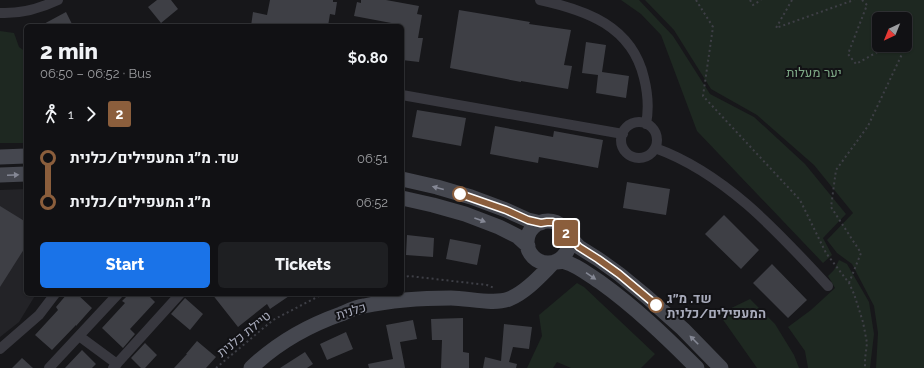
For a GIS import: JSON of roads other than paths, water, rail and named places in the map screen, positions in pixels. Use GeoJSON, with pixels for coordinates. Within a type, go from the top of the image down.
{"type":"FeatureCollection","features":[{"type":"Feature","properties":{"kind":"main road"},"geometry":{"type":"LineString","coordinates":[[0,157],[24,156]]}},
{"type":"Feature","properties":{"kind":"main road"},"geometry":{"type":"LineString","coordinates":[[0,175],[24,174]]}},
{"type":"Feature","properties":{"kind":"main road"},"geometry":{"type":"LineString","coordinates":[[404,179],[471,197],[528,220],[541,223]]}},
{"type":"Feature","properties":{"kind":"main road"},"geometry":{"type":"LineString","coordinates":[[404,198],[459,212],[499,227],[517,236],[536,259],[541,262],[563,262],[570,264],[588,274],[636,310],[697,368]]}},
{"type":"Feature","properties":{"kind":"main road"},"geometry":{"type":"LineString","coordinates":[[514,297],[526,280],[530,269],[529,235],[536,226],[541,223],[553,222],[564,229],[579,247],[619,274],[647,296],[683,329],[721,368]]}},
{"type":"Feature","properties":{"kind":"main road"},"geometry":{"type":"LineString","coordinates":[[554,262],[561,259],[566,254],[569,241],[567,234]]}},
{"type":"Feature","properties":{"kind":"main road","name":"כלנית"},"geometry":{"type":"LineString","coordinates":[[251,368],[281,344],[303,329],[362,306],[424,299],[453,298],[490,301],[507,300],[524,291],[554,262]]}},
{"type":"Feature","properties":{"kind":"street"},"geometry":{"type":"LineString","coordinates":[[0,13],[26,12],[58,0]]}},
{"type":"Feature","properties":{"kind":"street"},"geometry":{"type":"LineString","coordinates":[[540,0],[563,5],[587,13],[605,23],[620,34],[638,59],[643,72],[646,86],[648,112],[646,124]]}},
{"type":"Feature","properties":{"kind":"street"},"geometry":{"type":"LineString","coordinates":[[404,95],[623,134]]}},
{"type":"Feature","properties":{"kind":"street"},"geometry":{"type":"LineString","coordinates":[[638,123],[646,124],[651,127],[656,134],[657,142],[655,148],[648,156],[640,158],[633,157],[624,149],[622,141],[623,134],[626,128],[631,125],[638,123]]}},
{"type":"Feature","properties":{"kind":"street"},"geometry":{"type":"LineString","coordinates":[[655,148],[668,152],[695,167],[744,202],[778,233],[828,286]]}},
{"type":"Feature","properties":{"kind":"street"},"geometry":{"type":"LineString","coordinates":[[0,349],[38,315],[53,296]]}},
{"type":"Feature","properties":{"kind":"street"},"geometry":{"type":"LineString","coordinates":[[49,368],[116,296]]}},
{"type":"Feature","properties":{"kind":"street"},"geometry":{"type":"LineString","coordinates":[[79,336],[115,366],[178,296]]}},
{"type":"Feature","properties":{"kind":"place","name":"שד. מ״ג המעפילים/כלנית"},"geometry":{"type":"Point","coordinates":[656,305]}},
{"type":"Feature","properties":{"kind":"park label","name":"יער מעלות"},"geometry":{"type":"Point","coordinates":[814,72]}}]}
